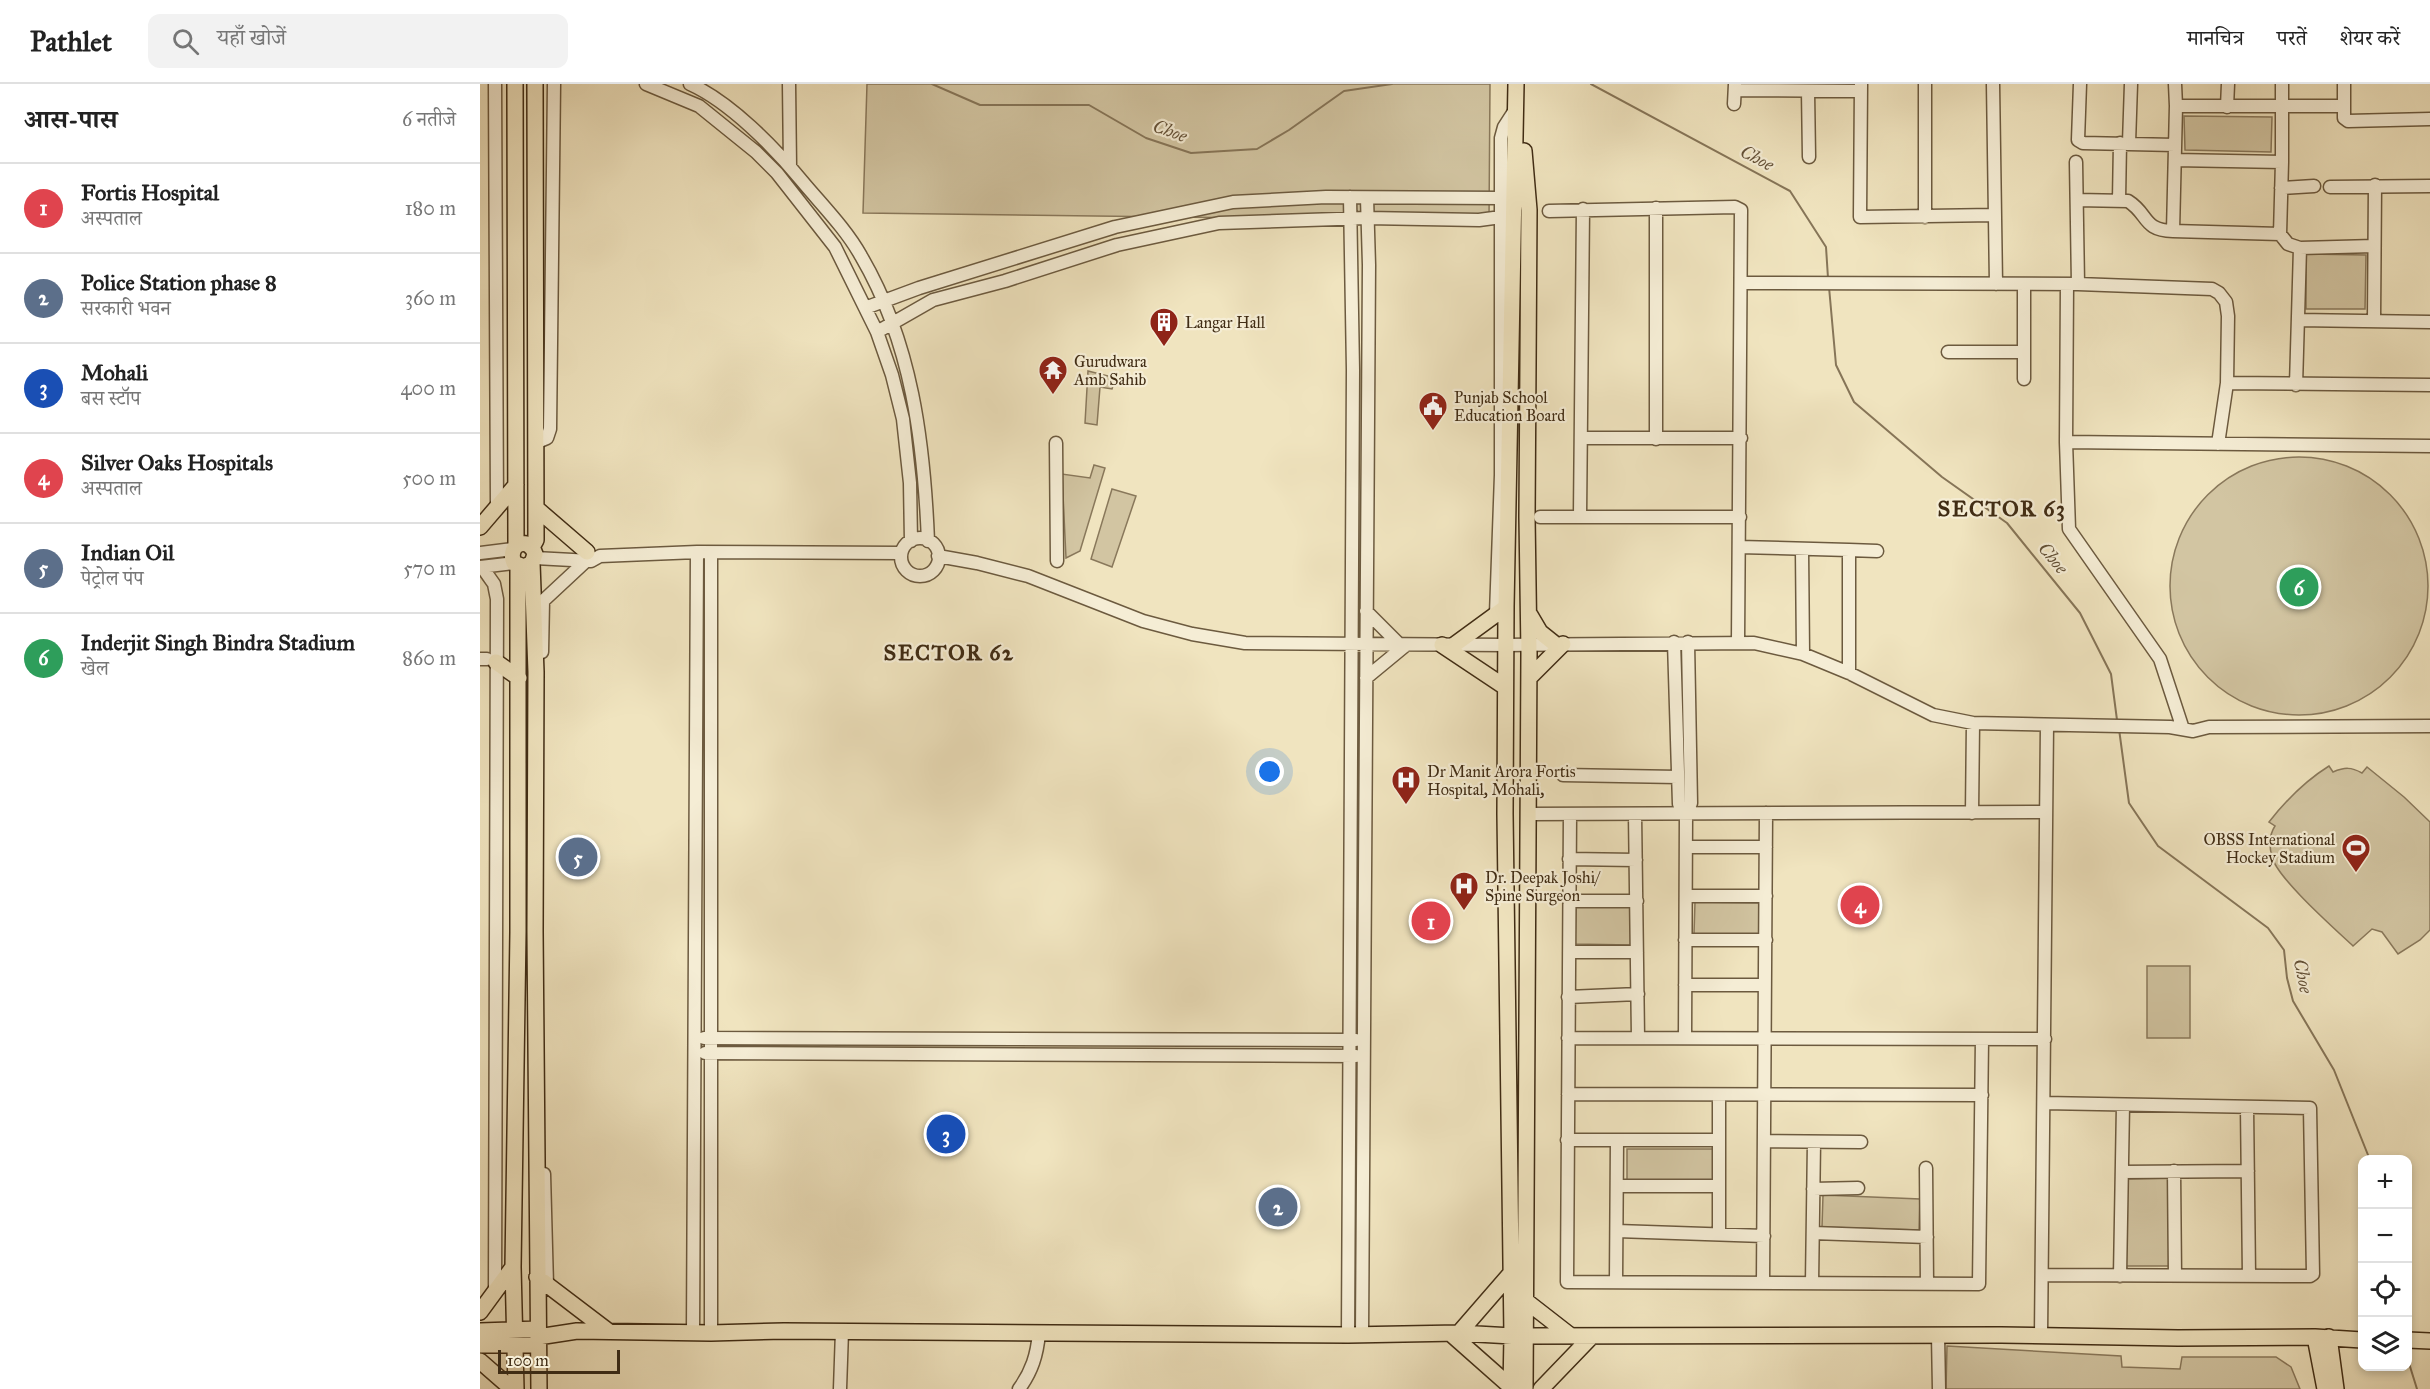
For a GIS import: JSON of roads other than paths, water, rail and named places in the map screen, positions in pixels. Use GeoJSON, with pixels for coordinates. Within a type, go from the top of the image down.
{"type":"FeatureCollection","features":[{"type":"Feature","properties":{"kind":"main road"},"geometry":{"type":"LineString","coordinates":[[515,84],[516,485],[539,672],[542,1281],[538,1337],[539,1389]]}},
{"type":"Feature","properties":{"kind":"main road"},"geometry":{"type":"LineString","coordinates":[[514,1389],[513,1267],[519,678],[524,555],[536,540],[535,84]]}},
{"type":"Feature","properties":{"kind":"main road"},"geometry":{"type":"LineString","coordinates":[[1516,84],[1501,610],[1505,645],[1504,814],[1511,1273],[1519,1336]]}},
{"type":"Feature","properties":{"kind":"main road"},"geometry":{"type":"LineString","coordinates":[[1515,1388],[1519,1336],[1526,1301],[1529,814],[1529,210],[1521,108],[1516,106]]}},
{"type":"Feature","properties":{"kind":"main road"},"geometry":{"type":"LineString","coordinates":[[480,527],[516,485]]}},
{"type":"Feature","properties":{"kind":"main road"},"geometry":{"type":"LineString","coordinates":[[536,508],[591,556]]}},
{"type":"Feature","properties":{"kind":"main road"},"geometry":{"type":"LineString","coordinates":[[1501,610],[1448,645],[1505,687]]}},
{"type":"Feature","properties":{"kind":"main road"},"geometry":{"type":"LineString","coordinates":[[1529,612],[1540,632],[1559,644],[1529,678]]}},
{"type":"Feature","properties":{"kind":"main road"},"geometry":{"type":"LineString","coordinates":[[488,660],[519,678]]}},
{"type":"Feature","properties":{"kind":"main road"},"geometry":{"type":"LineString","coordinates":[[480,1312],[513,1267]]}},
{"type":"Feature","properties":{"kind":"main road"},"geometry":{"type":"LineString","coordinates":[[1455,1333],[1511,1273]]}},
{"type":"Feature","properties":{"kind":"main road"},"geometry":{"type":"LineString","coordinates":[[542,1281],[608,1331]]}},
{"type":"Feature","properties":{"kind":"main road"},"geometry":{"type":"LineString","coordinates":[[1526,1301],[1570,1336]]}},
{"type":"Feature","properties":{"kind":"main road"},"geometry":{"type":"LineString","coordinates":[[480,1330],[514,1329],[538,1337]]}},
{"type":"Feature","properties":{"kind":"main road"},"geometry":{"type":"LineString","coordinates":[[480,1345],[514,1345],[538,1337],[577,1331],[1455,1333],[1519,1336],[2041,1335],[2178,1338],[2322,1337],[2358,1340]]}},
{"type":"Feature","properties":{"kind":"main road"},"geometry":{"type":"LineString","coordinates":[[1455,1333],[1515,1388]]}},
{"type":"Feature","properties":{"kind":"main road"},"geometry":{"type":"LineString","coordinates":[[1541,1389],[1592,1336]]}},
{"type":"Feature","properties":{"kind":"main road"},"geometry":{"type":"LineString","coordinates":[[2322,1337],[2325,1389]]}},
{"type":"Feature","properties":{"kind":"main road"},"geometry":{"type":"LineString","coordinates":[[2322,1337],[2336,1389]]}},
{"type":"Feature","properties":{"kind":"main road"},"geometry":{"type":"LineString","coordinates":[[2412,1340],[2430,1341]]}},
{"type":"Feature","properties":{"kind":"main road"},"geometry":{"type":"LineString","coordinates":[[480,1361],[514,1389]]}},
{"type":"Feature","properties":{"kind":"street"},"geometry":{"type":"LineString","coordinates":[[495,84],[497,509]]}},
{"type":"Feature","properties":{"kind":"street"},"geometry":{"type":"LineString","coordinates":[[535,443],[547,438],[550,429],[554,84]]}},
{"type":"Feature","properties":{"kind":"street"},"geometry":{"type":"LineString","coordinates":[[646,84],[699,106],[756,152],[770,166],[835,247],[877,333],[892,375],[903,419],[910,483],[911,541]]}},
{"type":"Feature","properties":{"kind":"street"},"geometry":{"type":"LineString","coordinates":[[690,84],[708,92],[768,143],[790,166],[861,254],[893,323],[911,383],[921,432],[928,541]]}},
{"type":"Feature","properties":{"kind":"street"},"geometry":{"type":"LineString","coordinates":[[789,84],[790,166]]}},
{"type":"Feature","properties":{"kind":"street"},"geometry":{"type":"LineString","coordinates":[[1925,84],[1925,216]]}},
{"type":"Feature","properties":{"kind":"street"},"geometry":{"type":"LineString","coordinates":[[1993,84],[1996,284]]}},
{"type":"Feature","properties":{"kind":"street"},"geometry":{"type":"LineString","coordinates":[[2080,84],[2078,140],[2175,145]]}},
{"type":"Feature","properties":{"kind":"street"},"geometry":{"type":"LineString","coordinates":[[2119,201],[2131,84]]}},
{"type":"Feature","properties":{"kind":"street"},"geometry":{"type":"LineString","coordinates":[[2173,231],[2175,84]]}},
{"type":"Feature","properties":{"kind":"street"},"geometry":{"type":"LineString","coordinates":[[2227,106],[2228,84]]}},
{"type":"Feature","properties":{"kind":"street"},"geometry":{"type":"LineString","coordinates":[[2282,84],[2280,234],[2288,244],[2300,248],[2374,246]]}},
{"type":"Feature","properties":{"kind":"street"},"geometry":{"type":"LineString","coordinates":[[2344,84],[2344,118],[2348,121],[2430,119]]}},
{"type":"Feature","properties":{"kind":"street"},"geometry":{"type":"LineString","coordinates":[[1734,104],[1735,87],[1808,91],[1861,88],[1860,216],[1994,215]]}},
{"type":"Feature","properties":{"kind":"street"},"geometry":{"type":"LineString","coordinates":[[1808,91],[1809,157]]}},
{"type":"Feature","properties":{"kind":"street"},"geometry":{"type":"LineString","coordinates":[[1501,610],[1500,198],[1502,131],[1516,106]]}},
{"type":"Feature","properties":{"kind":"street"},"geometry":{"type":"LineString","coordinates":[[2176,106],[2283,108],[2344,106]]}},
{"type":"Feature","properties":{"kind":"street"},"geometry":{"type":"LineString","coordinates":[[2175,160],[2282,162]]}},
{"type":"Feature","properties":{"kind":"street"},"geometry":{"type":"LineString","coordinates":[[2076,162],[2077,200],[2066,442],[2068,523],[2071,534],[2160,659],[2177,728]]}},
{"type":"Feature","properties":{"kind":"street"},"geometry":{"type":"LineString","coordinates":[[2374,320],[2375,185]]}},
{"type":"Feature","properties":{"kind":"street"},"geometry":{"type":"LineString","coordinates":[[2281,188],[2314,186]]}},
{"type":"Feature","properties":{"kind":"street"},"geometry":{"type":"LineString","coordinates":[[2330,187],[2430,186]]}},
{"type":"Feature","properties":{"kind":"street"},"geometry":{"type":"LineString","coordinates":[[865,308],[919,288],[1115,227],[1242,200],[1350,197],[1500,198]]}},
{"type":"Feature","properties":{"kind":"street"},"geometry":{"type":"LineString","coordinates":[[1350,197],[1353,370],[1349,1056],[1355,1334]]}},
{"type":"Feature","properties":{"kind":"street"},"geometry":{"type":"LineString","coordinates":[[1355,1334],[1364,1041],[1369,265],[1367,198]]}},
{"type":"Feature","properties":{"kind":"street"},"geometry":{"type":"LineString","coordinates":[[2077,200],[2128,201],[2135,205],[2149,224],[2162,231],[2280,234]]}},
{"type":"Feature","properties":{"kind":"street"},"geometry":{"type":"LineString","coordinates":[[1580,516],[1583,208]]}},
{"type":"Feature","properties":{"kind":"street"},"geometry":{"type":"LineString","coordinates":[[1549,211],[1583,208],[1739,208],[1742,213],[1738,642]]}},
{"type":"Feature","properties":{"kind":"street"},"geometry":{"type":"LineString","coordinates":[[1656,208],[1656,439]]}},
{"type":"Feature","properties":{"kind":"street"},"geometry":{"type":"LineString","coordinates":[[877,333],[933,300],[1005,281],[1117,245],[1228,222],[1367,218],[1479,220],[1501,217]]}},
{"type":"Feature","properties":{"kind":"street"},"geometry":{"type":"LineString","coordinates":[[2296,386],[2300,248]]}},
{"type":"Feature","properties":{"kind":"street"},"geometry":{"type":"LineString","coordinates":[[1352,264],[1369,265]]}},
{"type":"Feature","properties":{"kind":"street"},"geometry":{"type":"LineString","coordinates":[[1742,283],[2072,284],[2212,289],[2219,293],[2226,302],[2228,316],[2227,383],[2218,444]]}},
{"type":"Feature","properties":{"kind":"street"},"geometry":{"type":"LineString","coordinates":[[2024,284],[2024,379]]}},
{"type":"Feature","properties":{"kind":"street"},"geometry":{"type":"LineString","coordinates":[[2298,320],[2430,322]]}},
{"type":"Feature","properties":{"kind":"street"},"geometry":{"type":"LineString","coordinates":[[1948,352],[2024,352]]}},
{"type":"Feature","properties":{"kind":"street"},"geometry":{"type":"LineString","coordinates":[[1353,370],[1367,370]]}},
{"type":"Feature","properties":{"kind":"street"},"geometry":{"type":"LineString","coordinates":[[2227,383],[2296,386],[2430,385]]}},
{"type":"Feature","properties":{"kind":"street"},"geometry":{"type":"LineString","coordinates":[[1581,438],[1741,438]]}},
{"type":"Feature","properties":{"kind":"street"},"geometry":{"type":"LineString","coordinates":[[2066,442],[2430,446]]}},
{"type":"Feature","properties":{"kind":"street"},"geometry":{"type":"LineString","coordinates":[[1056,443],[1057,561]]}},
{"type":"Feature","properties":{"kind":"street"},"geometry":{"type":"LineString","coordinates":[[1352,479],[1367,479]]}},
{"type":"Feature","properties":{"kind":"street"},"geometry":{"type":"LineString","coordinates":[[1540,517],[1740,517]]}},
{"type":"Feature","properties":{"kind":"street"},"geometry":{"type":"LineString","coordinates":[[920,538],[936,548],[938,556],[936,567],[927,574],[915,576],[905,570],[901,553],[911,541],[920,538]]}},
{"type":"Feature","properties":{"kind":"street"},"geometry":{"type":"LineString","coordinates":[[1739,547],[1877,551]]}},
{"type":"Feature","properties":{"kind":"street"},"geometry":{"type":"LineString","coordinates":[[1802,550],[1803,654]]}},
{"type":"Feature","properties":{"kind":"street"},"geometry":{"type":"LineString","coordinates":[[1849,550],[1849,673]]}},
{"type":"Feature","properties":{"kind":"street"},"geometry":{"type":"LineString","coordinates":[[480,553],[591,556],[697,552],[901,553]]}},
{"type":"Feature","properties":{"kind":"street"},"geometry":{"type":"LineString","coordinates":[[693,1333],[697,552]]}},
{"type":"Feature","properties":{"kind":"street"},"geometry":{"type":"LineString","coordinates":[[711,553],[711,1333]]}},
{"type":"Feature","properties":{"kind":"street"},"geometry":{"type":"LineString","coordinates":[[495,1294],[488,660],[496,591],[481,567],[524,555]]}},
{"type":"Feature","properties":{"kind":"street"},"geometry":{"type":"LineString","coordinates":[[539,672],[543,601],[591,556]]}},
{"type":"Feature","properties":{"kind":"street"},"geometry":{"type":"LineString","coordinates":[[938,556],[1028,576],[1143,621],[1192,634],[1245,643],[1529,645],[1738,642],[1768,645],[1803,654],[1849,673],[1933,715],[1973,723],[2177,728],[2430,726]]}},
{"type":"Feature","properties":{"kind":"street"},"geometry":{"type":"LineString","coordinates":[[1366,611],[1403,645]]}},
{"type":"Feature","properties":{"kind":"street"},"geometry":{"type":"LineString","coordinates":[[1674,642],[1679,804],[1686,813]]}},
{"type":"Feature","properties":{"kind":"street"},"geometry":{"type":"LineString","coordinates":[[1685,1038],[1686,813],[1691,804],[1688,642]]}},
{"type":"Feature","properties":{"kind":"street"},"geometry":{"type":"LineString","coordinates":[[1366,678],[1403,645]]}},
{"type":"Feature","properties":{"kind":"street"},"geometry":{"type":"LineString","coordinates":[[1972,813],[1973,723]]}},
{"type":"Feature","properties":{"kind":"street"},"geometry":{"type":"LineString","coordinates":[[2041,1335],[2047,725]]}},
{"type":"Feature","properties":{"kind":"street"},"geometry":{"type":"LineString","coordinates":[[1563,775],[1678,777]]}},
{"type":"Feature","properties":{"kind":"street"},"geometry":{"type":"LineString","coordinates":[[1529,814],[2046,812]]}},
{"type":"Feature","properties":{"kind":"street"},"geometry":{"type":"LineString","coordinates":[[1763,1283],[1766,813]]}},
{"type":"Feature","properties":{"kind":"street"},"geometry":{"type":"LineString","coordinates":[[1635,814],[1638,1038]]}},
{"type":"Feature","properties":{"kind":"street"},"geometry":{"type":"LineString","coordinates":[[1569,815],[1566,1280],[1978,1284],[1981,1281],[1982,1039]]}},
{"type":"Feature","properties":{"kind":"street"},"geometry":{"type":"LineString","coordinates":[[1686,847],[1766,847]]}},
{"type":"Feature","properties":{"kind":"street"},"geometry":{"type":"LineString","coordinates":[[695,857],[711,855]]}},
{"type":"Feature","properties":{"kind":"street"},"geometry":{"type":"LineString","coordinates":[[1569,859],[1636,860]]}},
{"type":"Feature","properties":{"kind":"street"},"geometry":{"type":"LineString","coordinates":[[1686,896],[1766,896]]}},
{"type":"Feature","properties":{"kind":"street"},"geometry":{"type":"LineString","coordinates":[[1569,902],[1636,901]]}},
{"type":"Feature","properties":{"kind":"street"},"geometry":{"type":"LineString","coordinates":[[1685,940],[1766,940]]}},
{"type":"Feature","properties":{"kind":"street"},"geometry":{"type":"LineString","coordinates":[[1569,952],[1637,952]]}},
{"type":"Feature","properties":{"kind":"street"},"geometry":{"type":"LineString","coordinates":[[1685,985],[1765,984]]}},
{"type":"Feature","properties":{"kind":"street"},"geometry":{"type":"LineString","coordinates":[[1568,997],[1638,994]]}},
{"type":"Feature","properties":{"kind":"street"},"geometry":{"type":"LineString","coordinates":[[694,1038],[1364,1041]]}},
{"type":"Feature","properties":{"kind":"street"},"geometry":{"type":"LineString","coordinates":[[899,1038],[899,1053]]}},
{"type":"Feature","properties":{"kind":"street"},"geometry":{"type":"LineString","coordinates":[[1568,1038],[2045,1039]]}},
{"type":"Feature","properties":{"kind":"street"},"geometry":{"type":"LineString","coordinates":[[1009,1039],[1009,1054]]}},
{"type":"Feature","properties":{"kind":"street"},"geometry":{"type":"LineString","coordinates":[[1238,1040],[1239,1055]]}},
{"type":"Feature","properties":{"kind":"street"},"geometry":{"type":"LineString","coordinates":[[694,1053],[1363,1056]]}},
{"type":"Feature","properties":{"kind":"street"},"geometry":{"type":"LineString","coordinates":[[1568,1094],[1982,1095]]}},
{"type":"Feature","properties":{"kind":"street"},"geometry":{"type":"LineString","coordinates":[[1719,1095],[1719,1234]]}},
{"type":"Feature","properties":{"kind":"street"},"geometry":{"type":"LineString","coordinates":[[2042,1275],[2310,1276],[2313,1274],[2311,1110],[2308,1107],[2044,1102]]}},
{"type":"Feature","properties":{"kind":"street"},"geometry":{"type":"LineString","coordinates":[[2120,1275],[2123,1105]]}},
{"type":"Feature","properties":{"kind":"street"},"geometry":{"type":"LineString","coordinates":[[2247,1107],[2249,1276]]}},
{"type":"Feature","properties":{"kind":"street"},"geometry":{"type":"LineString","coordinates":[[1568,1140],[1719,1140]]}},
{"type":"Feature","properties":{"kind":"street"},"geometry":{"type":"LineString","coordinates":[[1616,1282],[1617,1140]]}},
{"type":"Feature","properties":{"kind":"street"},"geometry":{"type":"LineString","coordinates":[[1764,1141],[1861,1142]]}},
{"type":"Feature","properties":{"kind":"street"},"geometry":{"type":"LineString","coordinates":[[1812,1283],[1814,1142]]}},
{"type":"Feature","properties":{"kind":"street"},"geometry":{"type":"LineString","coordinates":[[1926,1168],[1927,1284]]}},
{"type":"Feature","properties":{"kind":"street"},"geometry":{"type":"LineString","coordinates":[[2174,1171],[2175,1276]]}},
{"type":"Feature","properties":{"kind":"street"},"geometry":{"type":"LineString","coordinates":[[2122,1172],[2248,1172]]}},
{"type":"Feature","properties":{"kind":"street"},"geometry":{"type":"LineString","coordinates":[[1617,1186],[1719,1186]]}},
{"type":"Feature","properties":{"kind":"street"},"geometry":{"type":"LineString","coordinates":[[1813,1189],[1858,1188]]}},
{"type":"Feature","properties":{"kind":"street"},"geometry":{"type":"LineString","coordinates":[[1617,1231],[1764,1236]]}},
{"type":"Feature","properties":{"kind":"street"},"geometry":{"type":"LineString","coordinates":[[1813,1233],[1927,1237]]}},
{"type":"Feature","properties":{"kind":"street"},"geometry":{"type":"LineString","coordinates":[[840,1389],[842,1331]]}},
{"type":"Feature","properties":{"kind":"street"},"geometry":{"type":"LineString","coordinates":[[1019,1389],[1035,1360],[1039,1333]]}},
{"type":"Feature","properties":{"kind":"street"},"geometry":{"type":"LineString","coordinates":[[1938,1335],[1939,1389]]}},
{"type":"Feature","properties":{"kind":"waterway","name":"Choe"},"geometry":{"type":"LineString","coordinates":[[932,84],[980,105],[1089,105],[1146,138],[1191,153],[1257,149],[1289,130],[1344,91],[1392,84]]}},
{"type":"Feature","properties":{"kind":"waterway","name":"Choe"},"geometry":{"type":"LineString","coordinates":[[1591,84],[1790,191],[1826,247],[1828,278]]}},
{"type":"Feature","properties":{"kind":"waterway","name":"Choe"},"geometry":{"type":"LineString","coordinates":[[1829,287],[1836,365],[1854,402],[1942,477],[2007,523],[2080,613],[2111,674],[2117,720]]}},
{"type":"Feature","properties":{"kind":"waterway","name":"Choe"},"geometry":{"type":"LineString","coordinates":[[2119,729],[2129,803],[2158,846],[2268,928],[2284,950],[2287,978],[2293,1001],[2334,1070],[2368,1155]]}},
{"type":"Feature","properties":{"kind":"waterway","name":"Choe"},"geometry":{"type":"LineString","coordinates":[[2411,1371],[2417,1389]]}},
{"type":"Feature","properties":{"kind":"place","name":"Langar Hall"},"geometry":{"type":"Point","coordinates":[1164,348]}},
{"type":"Feature","properties":{"kind":"place","name":"Gurudwara Amb Sahib"},"geometry":{"type":"Point","coordinates":[1053,396]}},
{"type":"Feature","properties":{"kind":"place","name":"Punjab School Education Board"},"geometry":{"type":"Point","coordinates":[1433,432]}},
{"type":"Feature","properties":{"kind":"place","name":"Inderjit Singh Bindra Stadium"},"geometry":{"type":"Point","coordinates":[2299,587]}},
{"type":"Feature","properties":{"kind":"place","name":"Dr Manit Arora Fortis Hospital, Mohali,"},"geometry":{"type":"Point","coordinates":[1406,806]}},
{"type":"Feature","properties":{"kind":"place","name":"Indian Oil"},"geometry":{"type":"Point","coordinates":[578,857]}},
{"type":"Feature","properties":{"kind":"place","name":"OBSS International Hockey Stadium"},"geometry":{"type":"Point","coordinates":[2356,874]}},
{"type":"Feature","properties":{"kind":"place","name":"Silver Oaks Hospitals"},"geometry":{"type":"Point","coordinates":[1860,905]}},
{"type":"Feature","properties":{"kind":"place","name":"Dr. Deepak Joshi/ Spine Surgeon"},"geometry":{"type":"Point","coordinates":[1464,912]}},
{"type":"Feature","properties":{"kind":"place","name":"Fortis Hospital"},"geometry":{"type":"Point","coordinates":[1431,921]}},
{"type":"Feature","properties":{"kind":"place","name":"Mohali"},"geometry":{"type":"Point","coordinates":[946,1134]}},
{"type":"Feature","properties":{"kind":"place","name":"Police Station phase 8"},"geometry":{"type":"Point","coordinates":[1278,1207]}},
{"type":"Feature","properties":{"kind":"district","name":"SECTOR 63"},"geometry":{"type":"Point","coordinates":[2002,508]}},
{"type":"Feature","properties":{"kind":"district","name":"SECTOR 62"},"geometry":{"type":"Point","coordinates":[949,652]}}]}
